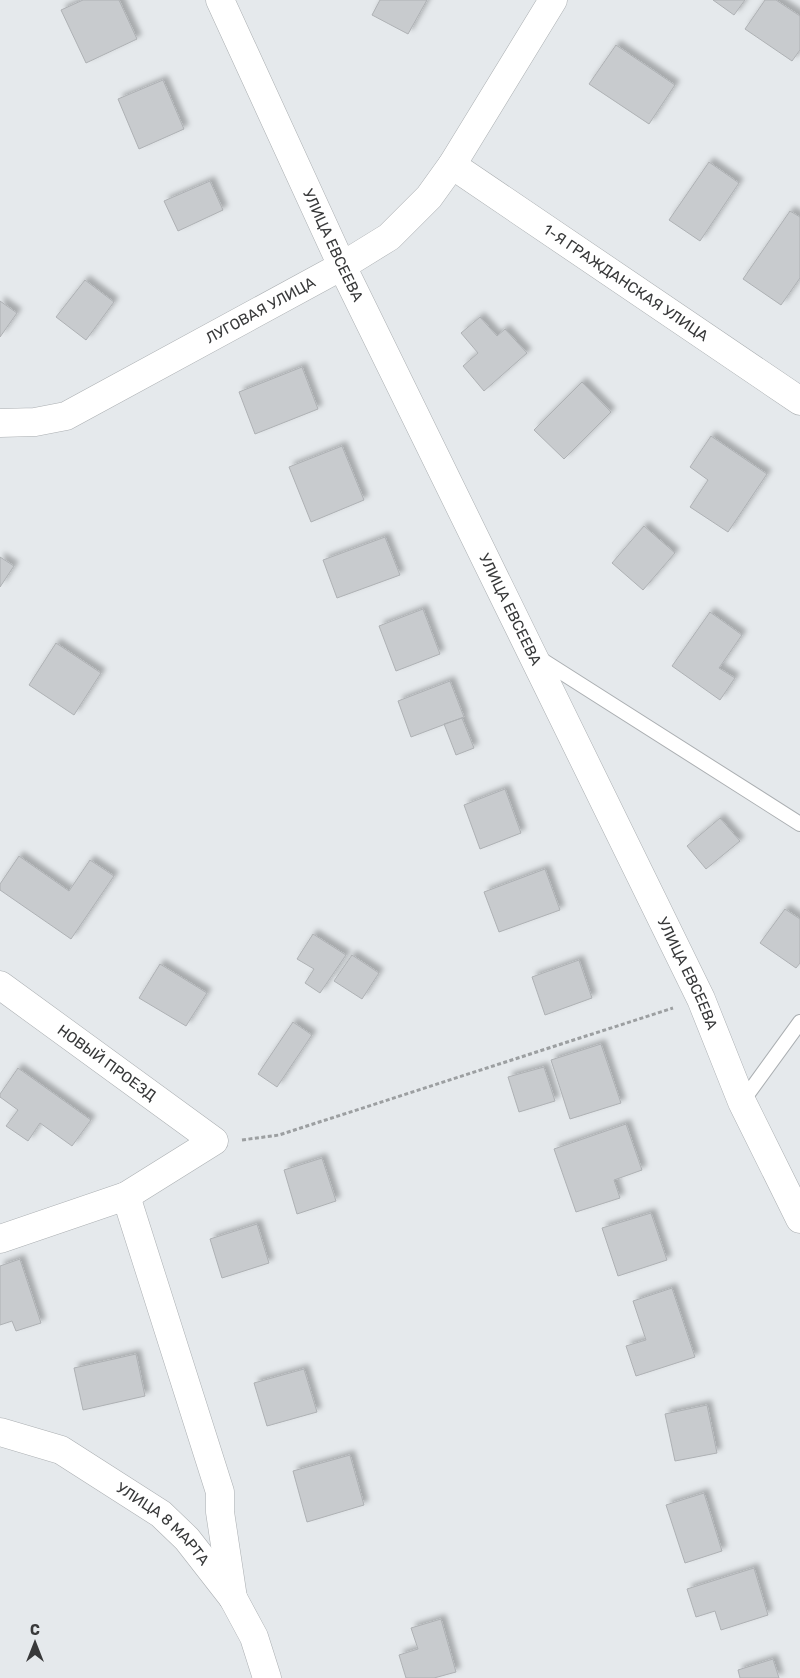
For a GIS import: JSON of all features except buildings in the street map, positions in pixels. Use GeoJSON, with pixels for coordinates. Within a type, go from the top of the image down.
{"type":"FeatureCollection","features":[{"type":"Feature","properties":{"kind":"street","name":"УЛИЦА ЕВСЕЕВА"},"geometry":{"type":"LineString","coordinates":[[220,0],[342,266],[702,999],[742,1102],[800,1219]]}},
{"type":"Feature","properties":{"kind":"street","name":"ЛУГОВАЯ УЛИЦА"},"geometry":{"type":"LineString","coordinates":[[0,423],[35,422],[66,416],[342,266],[389,237],[414,214],[452,165],[553,0]]}},
{"type":"Feature","properties":{"kind":"street","name":"1-Я ГРАЖДАНСКАЯ УЛИЦА"},"geometry":{"type":"LineString","coordinates":[[452,165],[800,401]]}},
{"type":"Feature","properties":{"kind":"street","name":"НОВЫЙ ПРОЕЗД"},"geometry":{"type":"LineString","coordinates":[[0,985],[214,1141]]}},
{"type":"Feature","properties":{"kind":"street"},"geometry":{"type":"LineString","coordinates":[[0,1239],[126,1196],[214,1141]]}},
{"type":"Feature","properties":{"kind":"street"},"geometry":{"type":"LineString","coordinates":[[126,1196],[220,1492],[220,1512],[233,1598]]}},
{"type":"Feature","properties":{"kind":"street","name":"УЛИЦА 8 МАРТА"},"geometry":{"type":"LineString","coordinates":[[0,1432],[61,1450],[155,1509],[187,1539],[233,1598],[254,1637],[267,1678]]}},
{"type":"Feature","properties":{"kind":"lane"},"geometry":{"type":"LineString","coordinates":[[530,652],[800,824]]}},
{"type":"Feature","properties":{"kind":"lane"},"geometry":{"type":"LineString","coordinates":[[742,1102],[800,1022]]}},
{"type":"Feature","properties":{"kind":"path"},"geometry":{"type":"LineString","coordinates":[[214,1141],[279,1135],[702,999]]}}]}
